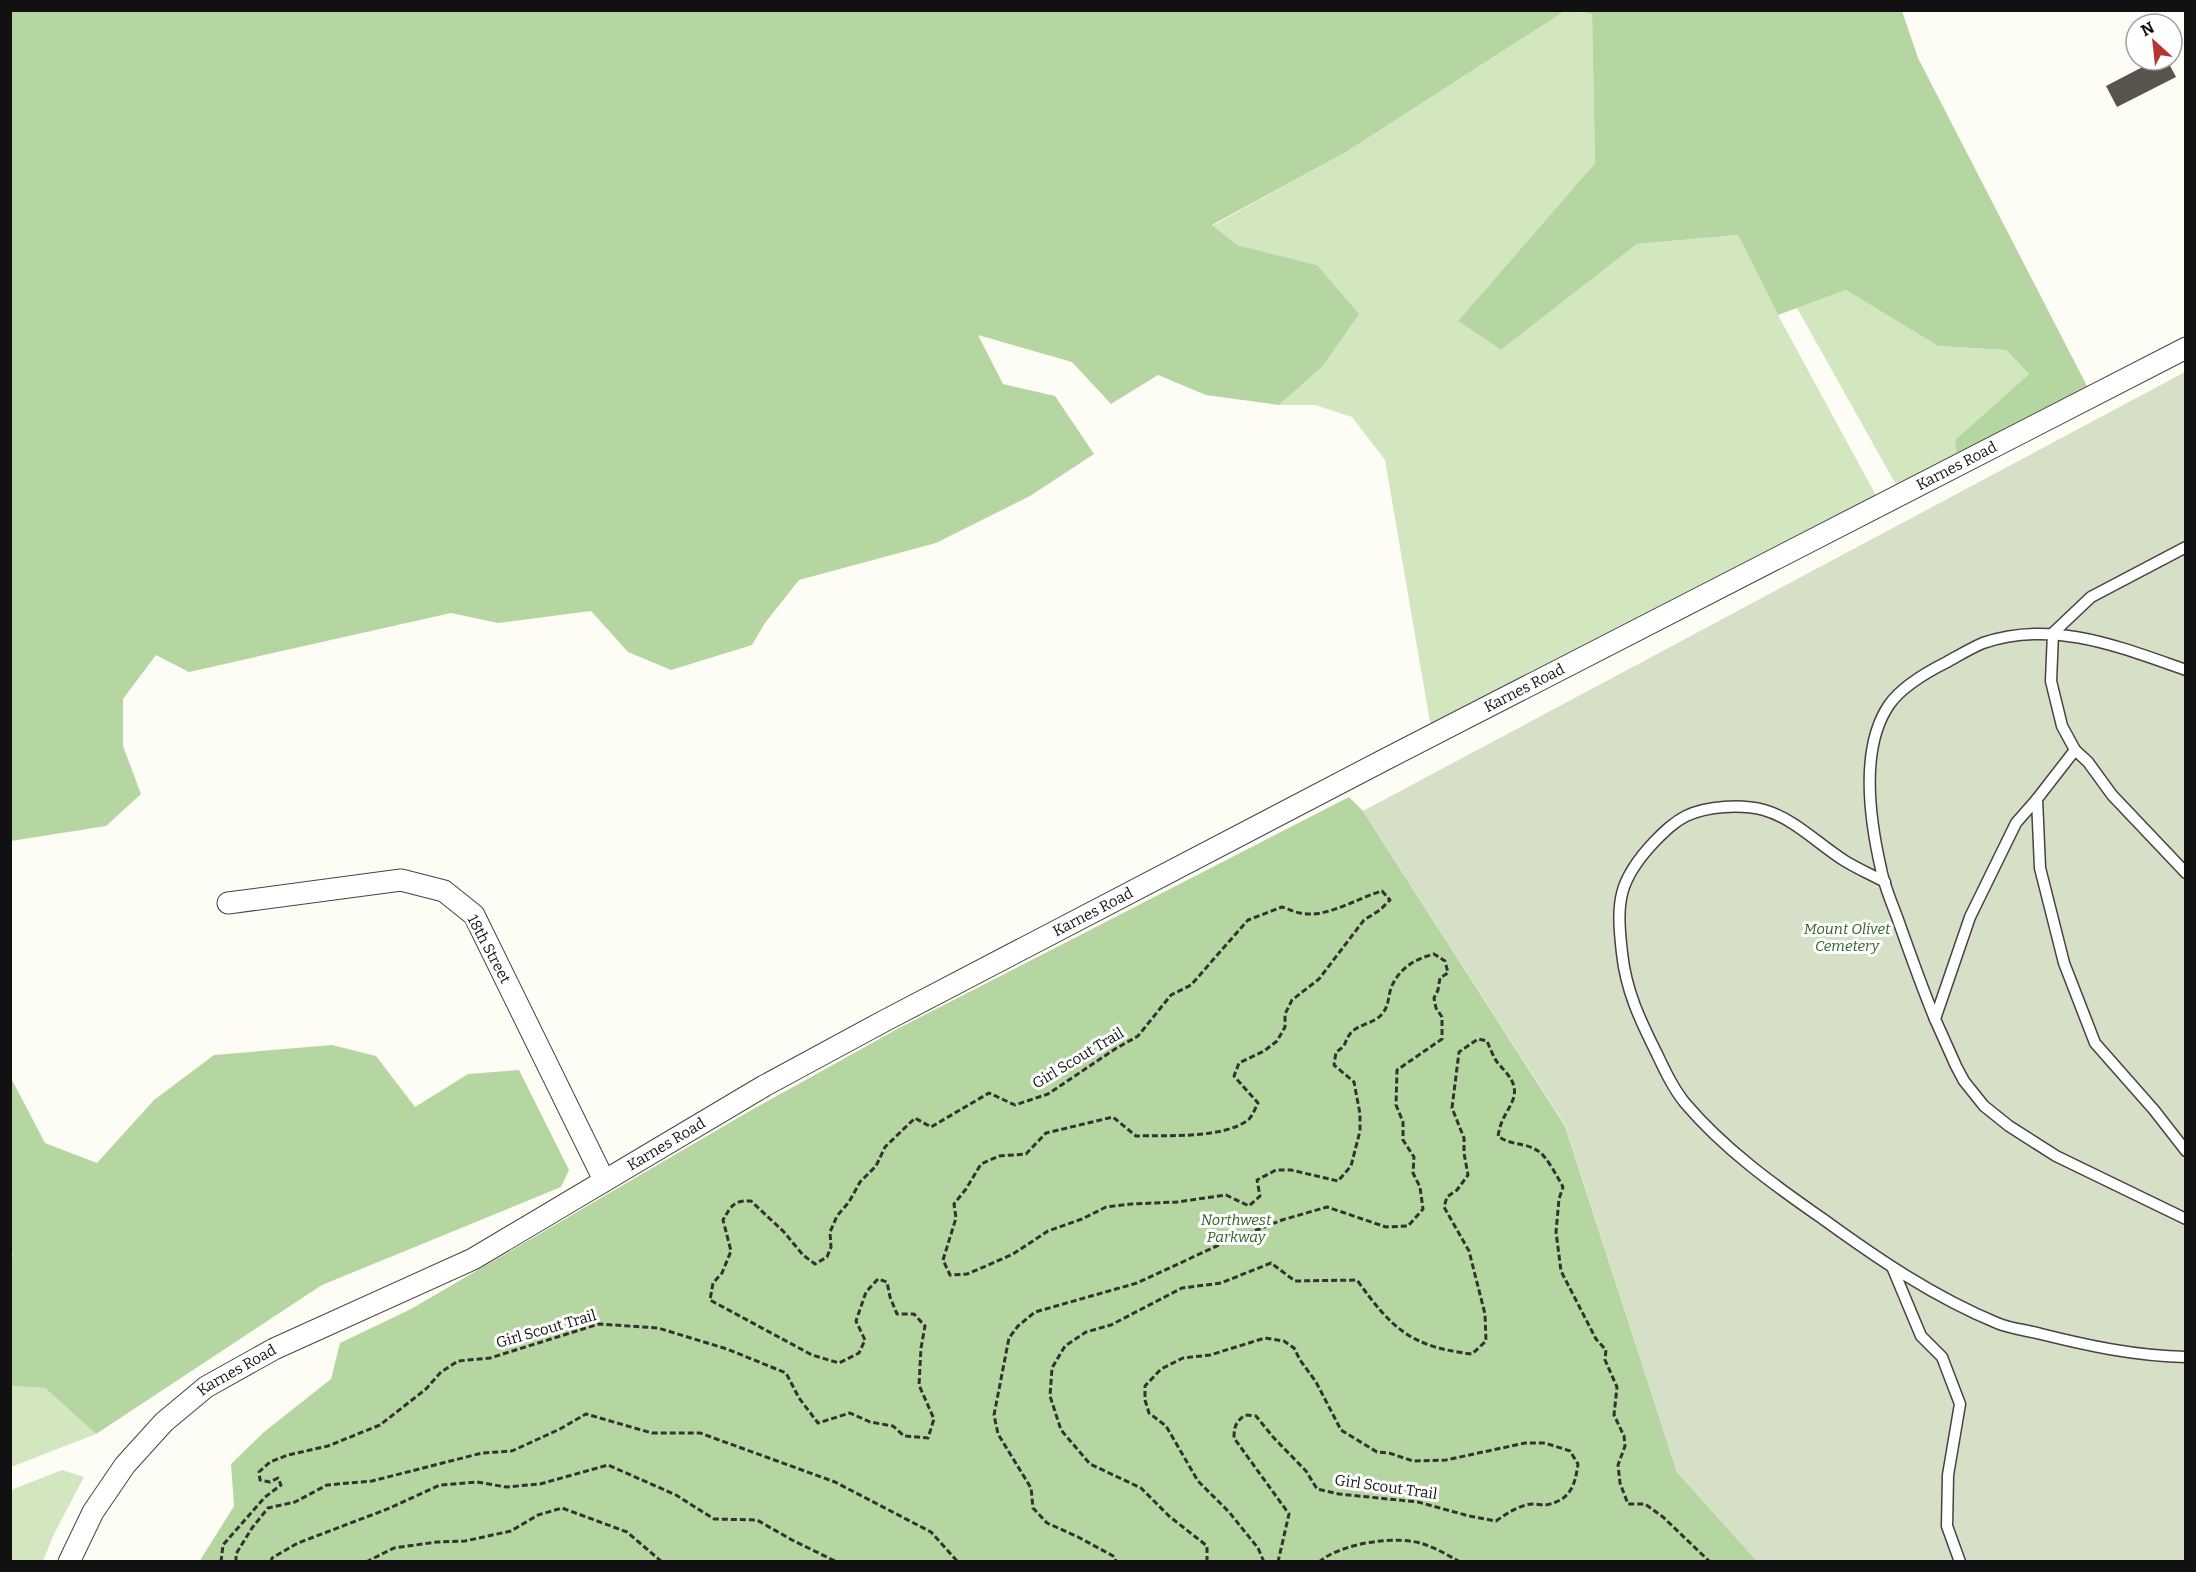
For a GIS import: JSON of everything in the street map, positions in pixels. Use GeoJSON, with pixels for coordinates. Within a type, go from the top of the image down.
{"type":"FeatureCollection","features":[{"type":"Feature","properties":{"kind":"street","name":"Karnes Road"},"geometry":{"type":"LineString","coordinates":[[69,1562],[93,1512],[125,1465],[164,1422],[206,1387],[274,1349],[473,1259],[764,1086],[886,1020],[1384,760],[2186,348]]}},
{"type":"Feature","properties":{"kind":"street","name":"18th Street"},"geometry":{"type":"LineString","coordinates":[[228,903],[401,880],[444,891],[474,915],[604,1180]]}},
{"type":"Feature","properties":{"kind":"lane"},"geometry":{"type":"LineString","coordinates":[[2186,547],[2091,597],[2053,633],[2051,681],[2061,726],[2075,750],[2088,762],[2112,795],[2186,873]]}},
{"type":"Feature","properties":{"kind":"lane"},"geometry":{"type":"LineString","coordinates":[[2186,670],[2089,638],[2053,633],[2021,634],[1982,643],[1934,668],[1906,687],[1889,705],[1872,749],[1870,790],[1879,861],[1916,972],[1956,1066],[1984,1106],[2009,1126],[2056,1156],[2186,1219]]}},
{"type":"Feature","properties":{"kind":"lane"},"geometry":{"type":"LineString","coordinates":[[1935,1019],[1970,917],[2016,824],[2075,750]]}},
{"type":"Feature","properties":{"kind":"lane"},"geometry":{"type":"LineString","coordinates":[[2037,799],[2040,868],[2064,963],[2095,1043],[2154,1110],[2186,1151]]}},
{"type":"Feature","properties":{"kind":"lane"},"geometry":{"type":"LineString","coordinates":[[1885,882],[1844,860],[1785,819],[1763,810],[1736,807],[1708,809],[1686,815],[1669,826],[1651,845],[1623,884],[1619,903],[1624,968],[1634,1007],[1669,1078],[1684,1102],[1763,1178],[1893,1269],[1955,1304],[2001,1325],[2098,1348],[2158,1356],[2186,1357]]}},
{"type":"Feature","properties":{"kind":"lane"},"geometry":{"type":"LineString","coordinates":[[1893,1269],[1921,1336],[1942,1357],[1960,1404],[1948,1475],[1947,1526],[1960,1562]]}},
{"type":"Feature","properties":{"kind":"path","name":"Girl Scout Trail"},"geometry":{"type":"LineString","coordinates":[[221,1562],[223,1545],[265,1497],[281,1485],[278,1478],[270,1482],[260,1480],[260,1472],[270,1462],[288,1455],[328,1446],[380,1425],[426,1389],[441,1372],[458,1361],[490,1359],[598,1324],[658,1328],[727,1349],[786,1373],[799,1398],[818,1423],[850,1413],[870,1422],[893,1426],[904,1436],[928,1437],[934,1419],[919,1385],[925,1326],[914,1314],[897,1314],[886,1282],[878,1279],[866,1292],[856,1321],[865,1340],[859,1353],[839,1363],[812,1355],[710,1300],[713,1283],[722,1273],[731,1251],[723,1220],[730,1208],[740,1201],[751,1201],[803,1255],[815,1264],[828,1257],[831,1247],[830,1232],[837,1216],[849,1202],[860,1182],[876,1166],[885,1147],[915,1118],[931,1127],[990,1093],[1016,1105],[1048,1094],[1138,1036],[1171,995],[1191,985],[1248,920],[1282,907],[1302,914],[1329,911],[1382,891],[1390,900],[1380,910],[1364,920],[1318,979],[1292,1000],[1285,1014],[1285,1027],[1277,1041],[1264,1051],[1239,1063],[1234,1076],[1258,1103],[1250,1119],[1228,1130],[1170,1136],[1136,1136],[1113,1117],[1046,1133],[1026,1154],[999,1155],[981,1164],[954,1204],[956,1218],[943,1260],[950,1275],[967,1274],[986,1266],[1013,1254],[1048,1232],[1106,1207],[1177,1203],[1226,1195],[1249,1206],[1260,1196],[1257,1180],[1276,1170],[1291,1170],[1338,1181],[1350,1166],[1360,1131],[1360,1114],[1354,1082],[1334,1065],[1336,1052],[1345,1047],[1350,1033],[1382,1015],[1389,1002],[1392,987],[1406,964],[1434,954],[1445,961],[1448,974],[1440,978],[1434,998],[1436,1008],[1442,1017],[1442,1039],[1397,1070],[1396,1105],[1403,1122],[1403,1140],[1414,1157],[1413,1173],[1420,1186],[1423,1209],[1408,1226],[1386,1227],[1327,1207],[1282,1220],[1219,1245],[1137,1283],[1035,1312],[1018,1326],[1009,1338],[994,1415],[998,1434],[1031,1488],[1033,1508],[1047,1523],[1115,1557],[1116,1562]]}},
{"type":"Feature","properties":{"kind":"path"},"geometry":{"type":"LineString","coordinates":[[1207,1562],[1207,1546],[1169,1516],[1141,1488],[1090,1464],[1062,1430],[1050,1396],[1052,1368],[1065,1346],[1086,1332],[1111,1324],[1182,1288],[1221,1283],[1271,1263],[1295,1281],[1357,1280],[1388,1320],[1417,1342],[1449,1352],[1472,1354],[1486,1341],[1485,1314],[1469,1251],[1444,1207],[1447,1197],[1457,1190],[1468,1175],[1464,1138],[1452,1108],[1460,1052],[1478,1039],[1487,1041],[1496,1061],[1509,1074],[1515,1088],[1513,1101],[1501,1120],[1498,1136],[1508,1143],[1540,1151],[1563,1187],[1559,1199],[1556,1232],[1561,1271],[1596,1339],[1606,1350],[1605,1360],[1617,1387],[1614,1415],[1624,1436],[1625,1446],[1618,1465],[1620,1483],[1628,1504],[1645,1504],[1663,1517],[1710,1562]]}},
{"type":"Feature","properties":{"kind":"path","name":"Girl Scout Trail"},"geometry":{"type":"LineString","coordinates":[[1264,1562],[1258,1548],[1229,1512],[1198,1480],[1166,1426],[1149,1413],[1145,1400],[1145,1386],[1161,1369],[1183,1358],[1210,1355],[1264,1338],[1284,1341],[1294,1348],[1341,1430],[1377,1452],[1389,1453],[1413,1461],[1446,1460],[1525,1443],[1545,1443],[1570,1451],[1578,1464],[1575,1485],[1562,1500],[1544,1505],[1529,1504],[1511,1510],[1496,1521],[1418,1502],[1339,1494],[1317,1489],[1306,1471],[1256,1416],[1245,1415],[1234,1427],[1234,1438],[1289,1514],[1278,1562]]}},
{"type":"Feature","properties":{"kind":"path"},"geometry":{"type":"LineString","coordinates":[[236,1562],[236,1554],[268,1508],[295,1502],[327,1485],[372,1480],[482,1453],[512,1451],[561,1429],[586,1414],[652,1433],[700,1433],[835,1482],[931,1532],[958,1562]]}},
{"type":"Feature","properties":{"kind":"path"},"geometry":{"type":"LineString","coordinates":[[271,1562],[272,1558],[298,1543],[390,1508],[440,1485],[477,1482],[506,1487],[540,1484],[609,1465],[676,1495],[714,1519],[757,1520],[837,1562]]}},
{"type":"Feature","properties":{"kind":"path"},"geometry":{"type":"LineString","coordinates":[[366,1562],[394,1548],[465,1541],[511,1531],[538,1515],[562,1508],[627,1532],[662,1562]]}},
{"type":"Feature","properties":{"kind":"path"},"geometry":{"type":"LineString","coordinates":[[1319,1562],[1342,1548],[1386,1540],[1424,1544],[1460,1562]]}},
{"type":"Feature","properties":{"kind":"path"},"geometry":{"type":"LineString","coordinates":[[419,1562],[424,1562]]}},
{"type":"Feature","properties":{"kind":"green space"},"geometry":{"type":"Polygon","coordinates":[[[11,10],[1565,11],[1346,152],[1212,225],[1237,245],[1317,265],[1359,314],[1322,367],[1279,405],[1206,395],[1158,375],[1111,404],[1072,362],[978,335],[1003,384],[1055,396],[1094,454],[1030,496],[936,543],[799,580],[765,623],[752,645],[671,670],[628,652],[591,611],[498,623],[451,613],[189,672],[156,655],[123,699],[123,746],[141,794],[106,826],[11,841],[11,10]]]}},
{"type":"Feature","properties":{"kind":"green space"},"geometry":{"type":"Polygon","coordinates":[[[1565,11],[1592,13],[1595,163],[1458,321],[1501,350],[1637,244],[1738,235],[1778,315],[1879,501],[1431,728],[1385,460],[1352,417],[1315,405],[1279,405],[1322,367],[1317,265],[1237,245],[1212,226],[1346,152],[1565,11]]]}},
{"type":"Feature","properties":{"kind":"green space"},"geometry":{"type":"Polygon","coordinates":[[[1577,11],[1902,11],[1918,58],[2088,388],[1957,458],[1955,440],[2029,374],[2006,350],[1938,346],[1846,290],[1778,315],[1738,235],[1637,244],[1501,350],[1458,321],[1595,163],[1592,14],[1577,11]]]}},
{"type":"Feature","properties":{"kind":"green space"},"geometry":{"type":"Polygon","coordinates":[[[1846,290],[1938,346],[2006,350],[2029,374],[1955,440],[1957,458],[1899,490],[1797,308],[1846,290]]]}},
{"type":"Feature","properties":{"kind":"green space","name":"Mount Olivet Cemetery"},"geometry":{"type":"Polygon","coordinates":[[[2185,372],[2185,1561],[1757,1561],[1677,1472],[1565,1125],[1363,811],[2185,372]]]}},
{"type":"Feature","properties":{"kind":"green space","name":"Northwest Parkway"},"geometry":{"type":"Polygon","coordinates":[[[1349,797],[1363,811],[1565,1126],[1677,1472],[1757,1561],[199,1562],[234,1506],[231,1464],[264,1432],[331,1379],[340,1343],[411,1309],[748,1112],[899,1028],[1349,797]]]}},
{"type":"Feature","properties":{"kind":"green space"},"geometry":{"type":"Polygon","coordinates":[[[332,1045],[376,1056],[415,1107],[468,1074],[519,1070],[569,1170],[561,1187],[322,1285],[96,1434],[45,1388],[11,1386],[10,1258],[13,1256],[10,1250],[11,1078],[45,1143],[97,1163],[154,1100],[214,1055],[332,1045]]]}},
{"type":"Feature","properties":{"kind":"green space"},"geometry":{"type":"Polygon","coordinates":[[[11,1386],[45,1388],[96,1434],[11,1467],[11,1386]]]}},
{"type":"Feature","properties":{"kind":"green space"},"geometry":{"type":"Polygon","coordinates":[[[62,1470],[84,1477],[54,1534],[43,1561],[11,1561],[11,1490],[62,1470]]]}},
{"type":"Feature","properties":{"kind":"building"},"geometry":{"type":"Polygon","coordinates":[[[2133,72],[2173,72],[2176,77],[2117,107],[2106,86],[2133,72]]]}}]}
